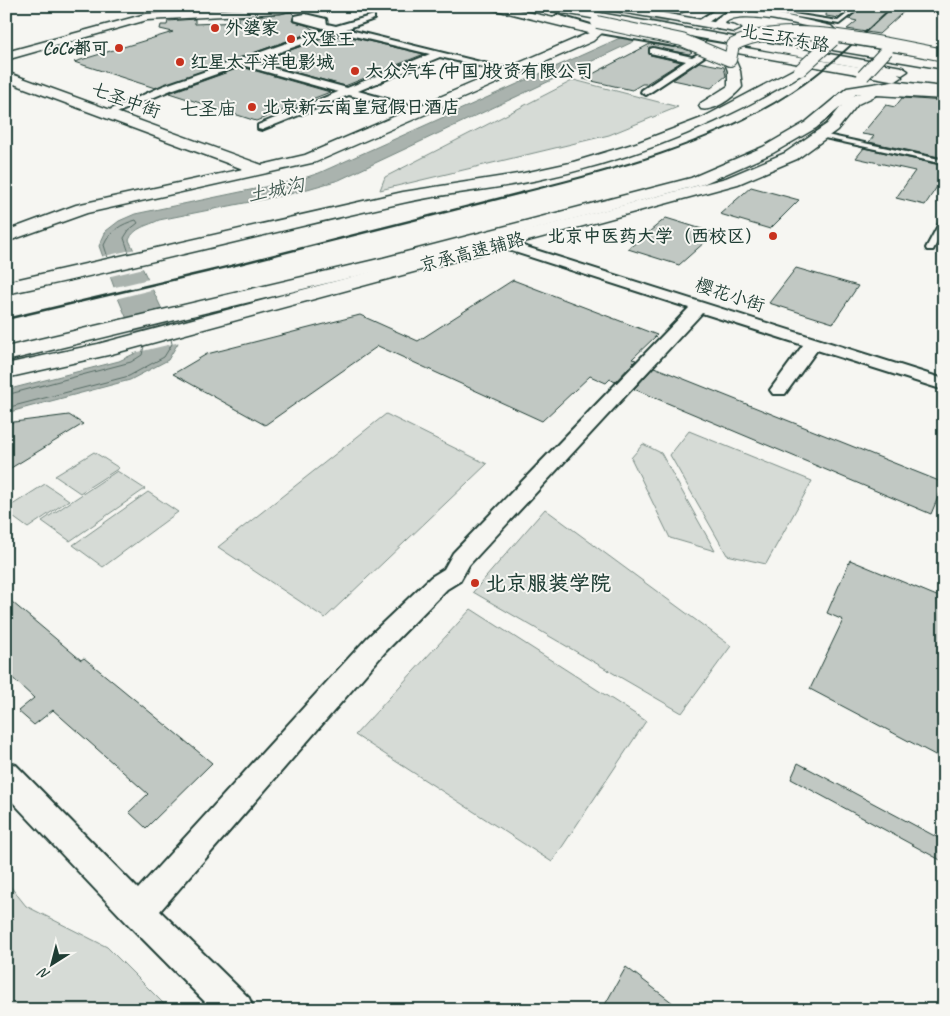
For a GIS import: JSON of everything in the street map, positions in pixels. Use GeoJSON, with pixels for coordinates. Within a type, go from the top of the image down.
{"type":"FeatureCollection","features":[{"type":"Feature","properties":{"kind":"main road"},"geometry":{"type":"LineString","coordinates":[[6,56],[146,17],[280,10],[305,6]]}},
{"type":"Feature","properties":{"kind":"main road"},"geometry":{"type":"LineString","coordinates":[[485,6],[589,29],[597,33]]}},
{"type":"Feature","properties":{"kind":"main road","name":"北三环东路"},"geometry":{"type":"LineString","coordinates":[[502,6],[557,18],[614,20],[655,38],[756,51],[944,85]]}},
{"type":"Feature","properties":{"kind":"main road"},"geometry":{"type":"LineString","coordinates":[[520,6],[597,33],[664,34],[727,54],[734,70],[735,87],[726,95],[675,120],[606,143]]}},
{"type":"Feature","properties":{"kind":"main road"},"geometry":{"type":"LineString","coordinates":[[542,6],[614,20],[690,25]]}},
{"type":"Feature","properties":{"kind":"main road"},"geometry":{"type":"LineString","coordinates":[[573,6],[614,20]]}},
{"type":"Feature","properties":{"kind":"main road"},"geometry":{"type":"LineString","coordinates":[[598,6],[614,20]]}},
{"type":"Feature","properties":{"kind":"main road","name":"北三环东路"},"geometry":{"type":"LineString","coordinates":[[604,6],[638,10],[690,25],[791,48],[908,69]]}},
{"type":"Feature","properties":{"kind":"main road"},"geometry":{"type":"LineString","coordinates":[[420,194],[539,175],[658,142],[730,110],[769,90],[800,70],[836,37],[827,28],[751,15],[731,14],[720,21],[721,26]]}},
{"type":"Feature","properties":{"kind":"main road","name":"北三环东路"},"geometry":{"type":"LineString","coordinates":[[690,25],[721,26],[944,65]]}},
{"type":"Feature","properties":{"kind":"main road"},"geometry":{"type":"LineString","coordinates":[[6,237],[82,209],[310,159],[597,33]]}},
{"type":"Feature","properties":{"kind":"main road"},"geometry":{"type":"LineString","coordinates":[[727,54],[734,44],[746,38],[777,34],[825,36],[944,55]]}},
{"type":"Feature","properties":{"kind":"main road"},"geometry":{"type":"LineString","coordinates":[[568,216],[752,147],[798,123],[835,91],[863,76],[887,50],[897,45],[944,50]]}},
{"type":"Feature","properties":{"kind":"main road"},"geometry":{"type":"LineString","coordinates":[[908,69],[944,72]]}},
{"type":"Feature","properties":{"kind":"main road"},"geometry":{"type":"LineString","coordinates":[[908,69],[944,78]]}},
{"type":"Feature","properties":{"kind":"main road","name":"七圣中街"},"geometry":{"type":"LineString","coordinates":[[6,76],[108,112],[261,170]]}},
{"type":"Feature","properties":{"kind":"main road"},"geometry":{"type":"LineString","coordinates":[[197,316],[697,181],[768,150],[811,125],[852,91],[892,85],[944,91]]}},
{"type":"Feature","properties":{"kind":"main road","name":"京承高速辅路"},"geometry":{"type":"LineString","coordinates":[[6,371],[97,341],[496,246],[732,181],[791,156],[822,136],[853,101],[875,91],[904,91],[944,95]]}},
{"type":"Feature","properties":{"kind":"main road"},"geometry":{"type":"LineString","coordinates":[[6,288],[169,253],[420,194],[494,171],[587,148]]}},
{"type":"Feature","properties":{"kind":"main road"},"geometry":{"type":"LineString","coordinates":[[388,263],[496,246]]}},
{"type":"Feature","properties":{"kind":"main road"},"geometry":{"type":"LineString","coordinates":[[6,354],[97,341]]}},
{"type":"Feature","properties":{"kind":"street"},"geometry":{"type":"LineString","coordinates":[[690,25],[712,6]]}},
{"type":"Feature","properties":{"kind":"street"},"geometry":{"type":"LineString","coordinates":[[690,25],[727,6]]}},
{"type":"Feature","properties":{"kind":"street"},"geometry":{"type":"LineString","coordinates":[[108,112],[155,93],[371,17]]}},
{"type":"Feature","properties":{"kind":"street"},"geometry":{"type":"LineString","coordinates":[[557,18],[597,33],[655,38],[727,54]]}},
{"type":"Feature","properties":{"kind":"street"},"geometry":{"type":"LineString","coordinates":[[323,26],[512,71]]}},
{"type":"Feature","properties":{"kind":"street"},"geometry":{"type":"LineString","coordinates":[[639,49],[694,60]]}},
{"type":"Feature","properties":{"kind":"street"},"geometry":{"type":"LineString","coordinates":[[646,92],[706,52],[727,54],[756,51]]}},
{"type":"Feature","properties":{"kind":"street"},"geometry":{"type":"LineString","coordinates":[[262,127],[439,54]]}},
{"type":"Feature","properties":{"kind":"street"},"geometry":{"type":"LineString","coordinates":[[241,62],[419,111]]}},
{"type":"Feature","properties":{"kind":"street","name":"樱花小街"},"geometry":{"type":"LineString","coordinates":[[496,246],[700,306],[944,385]]}},
{"type":"Feature","properties":{"kind":"street"},"geometry":{"type":"LineString","coordinates":[[138,912],[376,645],[439,583],[452,575],[461,560],[700,306]]}},
{"type":"Feature","properties":{"kind":"street"},"geometry":{"type":"LineString","coordinates":[[779,390],[813,343]]}},
{"type":"Feature","properties":{"kind":"street"},"geometry":{"type":"LineString","coordinates":[[6,775],[138,912],[237,1010]]}},
{"type":"Feature","properties":{"kind":"lane"},"geometry":{"type":"LineString","coordinates":[[736,6],[839,23],[860,6]]}},
{"type":"Feature","properties":{"kind":"lane"},"geometry":{"type":"LineString","coordinates":[[822,136],[944,162]]}},
{"type":"Feature","properties":{"kind":"lane"},"geometry":{"type":"LineString","coordinates":[[930,248],[944,222]]}},
{"type":"Feature","properties":{"kind":"shaded area"},"geometry":{"type":"Polygon","coordinates":[[[574,80],[678,107],[609,135],[380,190],[385,177],[574,80]]]}},
{"type":"Feature","properties":{"kind":"shaded area"},"geometry":{"type":"Polygon","coordinates":[[[386,414],[487,464],[325,618],[218,547],[386,414]]]}},
{"type":"Feature","properties":{"kind":"shaded area"},"geometry":{"type":"Polygon","coordinates":[[[689,431],[812,481],[766,564],[727,555],[670,455],[689,431]]]}},
{"type":"Feature","properties":{"kind":"shaded area"},"geometry":{"type":"Polygon","coordinates":[[[643,444],[661,453],[715,551],[670,538],[631,458],[643,444]]]}},
{"type":"Feature","properties":{"kind":"shaded area"},"geometry":{"type":"Polygon","coordinates":[[[94,452],[119,468],[80,493],[55,476],[94,452]]]}},
{"type":"Feature","properties":{"kind":"shaded area"},"geometry":{"type":"Polygon","coordinates":[[[117,471],[145,489],[70,541],[42,521],[117,471]]]}},
{"type":"Feature","properties":{"kind":"shaded area"},"geometry":{"type":"Polygon","coordinates":[[[45,484],[69,500],[28,528],[6,512],[6,509],[45,484]]]}},
{"type":"Feature","properties":{"kind":"shaded area"},"geometry":{"type":"Polygon","coordinates":[[[148,492],[178,512],[103,567],[73,545],[148,492]]]}},
{"type":"Feature","properties":{"kind":"shaded area"},"geometry":{"type":"Polygon","coordinates":[[[545,509],[731,646],[682,713],[473,592],[545,509]]]}},
{"type":"Feature","properties":{"kind":"shaded area"},"geometry":{"type":"Polygon","coordinates":[[[471,609],[646,721],[552,862],[355,735],[471,609]]]}},
{"type":"Feature","properties":{"kind":"shaded area"},"geometry":{"type":"Polygon","coordinates":[[[6,881],[26,906],[107,947],[170,1010],[6,1010],[6,881]]]}},
{"type":"Feature","properties":{"kind":"water","name":"土城沟"},"geometry":{"type":"Polygon","coordinates":[[[675,6],[695,6],[637,40],[339,180],[290,194],[159,220],[134,232],[129,240],[178,343],[168,360],[130,380],[6,413],[6,390],[119,361],[138,352],[139,347],[99,246],[106,231],[119,221],[135,214],[298,180],[319,173],[622,37],[675,6]]]}},
{"type":"Feature","properties":{"kind":"pier"},"geometry":{"type":"Polygon","coordinates":[[[136,249],[144,268],[107,277],[100,257],[136,249]]]}},
{"type":"Feature","properties":{"kind":"pier"},"geometry":{"type":"Polygon","coordinates":[[[149,279],[155,289],[115,299],[111,288],[149,279]]]}},
{"type":"Feature","properties":{"kind":"pier"},"geometry":{"type":"Polygon","coordinates":[[[172,324],[180,342],[130,354],[137,348],[131,334],[172,324]]]}},
{"type":"Feature","properties":{"kind":"building"},"geometry":{"type":"Polygon","coordinates":[[[827,6],[854,6],[839,18],[826,16],[827,6]]]}},
{"type":"Feature","properties":{"kind":"building"},"geometry":{"type":"Polygon","coordinates":[[[864,6],[910,6],[879,34],[847,29],[857,21],[848,19],[864,6]]]}},
{"type":"Feature","properties":{"kind":"building"},"geometry":{"type":"Polygon","coordinates":[[[291,12],[294,15],[292,21],[308,26],[315,31],[155,88],[74,62],[173,32],[160,29],[161,25],[167,25],[168,21],[195,19],[195,24],[238,22],[238,17],[291,12]]]}},
{"type":"Feature","properties":{"kind":"building","name":"大众汽车(中国)投资有限公司"},"geometry":{"type":"Polygon","coordinates":[[[342,35],[424,54],[345,86],[257,62],[324,38],[326,40],[342,35]]]}},
{"type":"Feature","properties":{"kind":"building"},"geometry":{"type":"Polygon","coordinates":[[[650,44],[682,48],[692,52],[689,54],[649,47],[650,55],[681,62],[646,84],[642,84],[632,90],[583,79],[650,44]]]}},
{"type":"Feature","properties":{"kind":"building"},"geometry":{"type":"Polygon","coordinates":[[[699,62],[724,67],[726,76],[711,88],[673,80],[699,62]]]}},
{"type":"Feature","properties":{"kind":"building","name":"北京新云南皇冠假日酒店"},"geometry":{"type":"Polygon","coordinates":[[[242,67],[330,92],[256,121],[169,93],[242,67]]]}},
{"type":"Feature","properties":{"kind":"building"},"geometry":{"type":"Polygon","coordinates":[[[902,98],[944,101],[944,158],[869,142],[874,136],[862,134],[886,105],[895,107],[902,98]]]}},
{"type":"Feature","properties":{"kind":"building"},"geometry":{"type":"Polygon","coordinates":[[[864,148],[944,166],[944,176],[925,205],[896,198],[915,171],[856,158],[864,148]]]}},
{"type":"Feature","properties":{"kind":"building"},"geometry":{"type":"Polygon","coordinates":[[[751,187],[799,200],[770,229],[720,214],[751,187]]]}},
{"type":"Feature","properties":{"kind":"building"},"geometry":{"type":"Polygon","coordinates":[[[666,218],[715,233],[679,265],[628,249],[666,218]]]}},
{"type":"Feature","properties":{"kind":"building"},"geometry":{"type":"Polygon","coordinates":[[[796,268],[858,286],[833,323],[769,303],[796,268]]]}},
{"type":"Feature","properties":{"kind":"building"},"geometry":{"type":"Polygon","coordinates":[[[513,280],[657,335],[632,359],[636,360],[615,382],[610,379],[606,383],[590,376],[542,421],[378,346],[265,425],[173,374],[207,354],[360,315],[418,341],[513,280]]]}},
{"type":"Feature","properties":{"kind":"building"},"geometry":{"type":"Polygon","coordinates":[[[654,367],[944,483],[931,514],[634,389],[654,367]]]}},
{"type":"Feature","properties":{"kind":"building"},"geometry":{"type":"Polygon","coordinates":[[[69,415],[83,424],[6,471],[6,423],[69,415]]]}},
{"type":"Feature","properties":{"kind":"building"},"geometry":{"type":"Polygon","coordinates":[[[850,560],[944,599],[944,740],[939,757],[810,689],[843,620],[827,613],[850,560]]]}},
{"type":"Feature","properties":{"kind":"building"},"geometry":{"type":"Polygon","coordinates":[[[6,597],[81,660],[84,658],[212,763],[146,828],[129,812],[148,794],[53,710],[34,725],[18,711],[34,698],[6,672],[6,597]]]}},
{"type":"Feature","properties":{"kind":"building"},"geometry":{"type":"Polygon","coordinates":[[[798,763],[944,841],[944,862],[791,779],[798,763]]]}},
{"type":"Feature","properties":{"kind":"building"},"geometry":{"type":"Polygon","coordinates":[[[626,967],[682,1010],[602,1010],[626,967]]]}},
{"type":"Feature","properties":{"kind":"railway"},"geometry":{"type":"LineString","coordinates":[[520,193],[660,154],[728,127],[761,111],[819,73],[893,6]]}},
{"type":"Feature","properties":{"kind":"railway"},"geometry":{"type":"LineString","coordinates":[[6,319],[227,267],[525,192]]}},
{"type":"Feature","properties":{"kind":"place","name":"外婆家"},"geometry":{"type":"Point","coordinates":[215,28]}},
{"type":"Feature","properties":{"kind":"place","name":"汉堡王"},"geometry":{"type":"Point","coordinates":[291,39]}},
{"type":"Feature","properties":{"kind":"place","name":"CoCo都可"},"geometry":{"type":"Point","coordinates":[119,48]}},
{"type":"Feature","properties":{"kind":"place","name":"红星太平洋电影城"},"geometry":{"type":"Point","coordinates":[180,62]}},
{"type":"Feature","properties":{"kind":"place","name":"大众汽车(中国)投资有限公司"},"geometry":{"type":"Point","coordinates":[355,71]}},
{"type":"Feature","properties":{"kind":"place","name":"北京新云南皇冠假日酒店"},"geometry":{"type":"Point","coordinates":[252,107]}},
{"type":"Feature","properties":{"kind":"place","name":"北京中医药大学（西校区）"},"geometry":{"type":"Point","coordinates":[773,236]}},
{"type":"Feature","properties":{"kind":"place","name":"北京服装学院"},"geometry":{"type":"Point","coordinates":[475,583]}},
{"type":"Feature","properties":{"kind":"district","name":"七圣庙"},"geometry":{"type":"Point","coordinates":[208,109]}}]}
